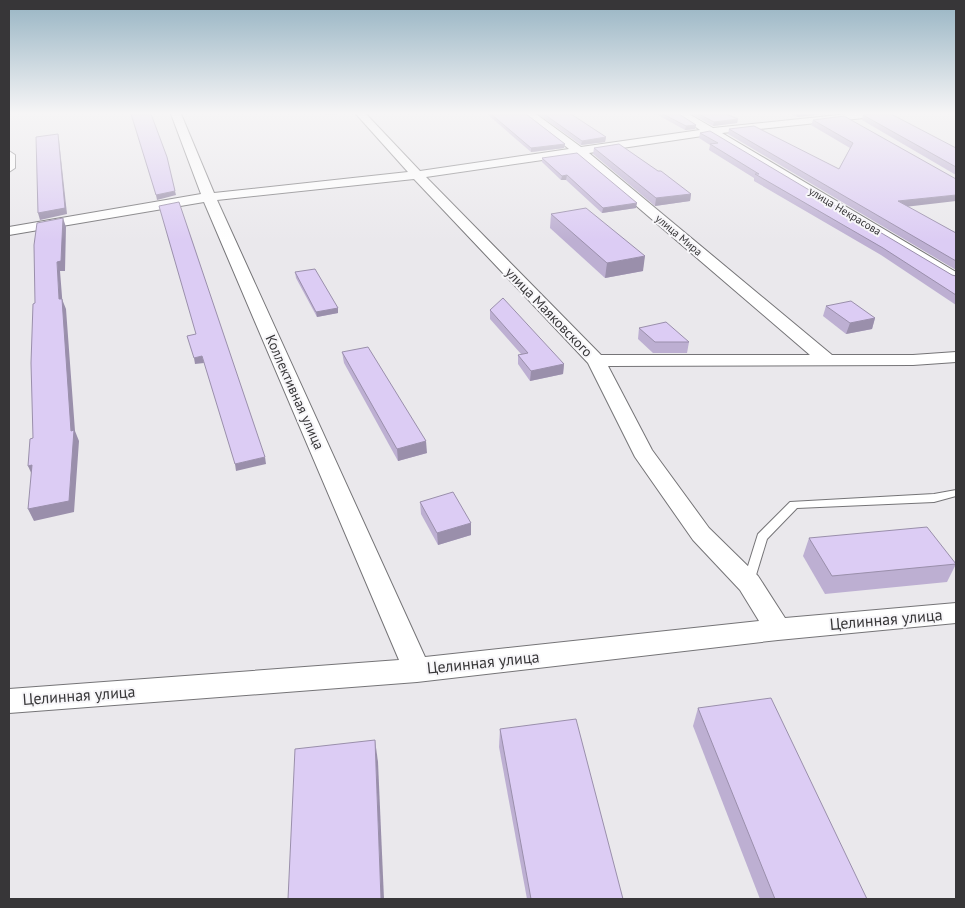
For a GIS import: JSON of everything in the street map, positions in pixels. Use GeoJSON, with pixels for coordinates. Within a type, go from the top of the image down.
{"type":"FeatureCollection","features":[{"type":"Feature","properties":{"kind":"street","name":"Коллективная улица"},"geometry":{"type":"LineString","coordinates":[[193,156],[416,670]]}},
{"type":"Feature","properties":{"kind":"street","name":"улица Маяковского"},"geometry":{"type":"LineString","coordinates":[[399,156],[596,361],[642,452],[701,534],[748,583],[778,629]]}},
{"type":"Feature","properties":{"kind":"street"},"geometry":{"type":"LineString","coordinates":[[9,231],[209,197],[417,176],[539,156]]}},
{"type":"Feature","properties":{"kind":"street","name":"улица Мира"},"geometry":{"type":"LineString","coordinates":[[586,156],[826,359]]}},
{"type":"Feature","properties":{"kind":"street","name":"улица Некрасова"},"geometry":{"type":"LineString","coordinates":[[755,156],[956,278]]}},
{"type":"Feature","properties":{"kind":"street"},"geometry":{"type":"LineString","coordinates":[[596,361],[913,360],[956,357]]}},
{"type":"Feature","properties":{"kind":"street","name":"Целинная улица"},"geometry":{"type":"LineString","coordinates":[[9,701],[416,670],[778,629],[956,613]]}},
{"type":"Feature","properties":{"kind":"lane"},"geometry":{"type":"LineString","coordinates":[[748,583],[762,537],[794,505],[934,498],[956,492]]}},
{"type":"Feature","properties":{"kind":"building"},"geometry":{"type":"Polygon","coordinates":[[[37,156],[60,156],[65,208],[38,213],[37,156]]]}},
{"type":"Feature","properties":{"kind":"building"},"geometry":{"type":"Polygon","coordinates":[[[144,156],[167,157],[175,191],[156,195],[144,156]]]}},
{"type":"Feature","properties":{"kind":"building"},"geometry":{"type":"Polygon","coordinates":[[[581,156],[637,203],[603,208],[567,175],[562,176],[542,158],[581,156]]]}},
{"type":"Feature","properties":{"kind":"building"},"geometry":{"type":"Polygon","coordinates":[[[604,156],[637,156],[658,171],[661,171],[691,194],[656,198],[604,156]]]}},
{"type":"Feature","properties":{"kind":"building"},"geometry":{"type":"Polygon","coordinates":[[[730,156],[753,156],[956,276],[956,295],[883,248],[755,174],[759,174],[730,156]]]}},
{"type":"Feature","properties":{"kind":"building"},"geometry":{"type":"Polygon","coordinates":[[[776,156],[814,156],[839,169],[846,156],[916,156],[956,179],[956,195],[898,201],[956,233],[956,261],[776,156]]]}},
{"type":"Feature","properties":{"kind":"building"},"geometry":{"type":"Polygon","coordinates":[[[937,156],[956,156],[956,167],[937,156]]]}},
{"type":"Feature","properties":{"kind":"building"},"geometry":{"type":"Polygon","coordinates":[[[179,202],[265,457],[235,464],[202,356],[194,358],[187,336],[196,334],[159,206],[179,202]]]}},
{"type":"Feature","properties":{"kind":"building"},"geometry":{"type":"Polygon","coordinates":[[[586,208],[645,256],[607,263],[551,214],[586,208]]]}},
{"type":"Feature","properties":{"kind":"building"},"geometry":{"type":"Polygon","coordinates":[[[63,218],[61,261],[57,262],[59,299],[62,299],[71,431],[74,430],[69,501],[28,509],[32,465],[28,466],[30,439],[33,438],[31,363],[33,304],[35,303],[34,245],[37,223],[63,218]]]}},
{"type":"Feature","properties":{"kind":"building"},"geometry":{"type":"Polygon","coordinates":[[[315,269],[338,308],[316,312],[295,272],[315,269]]]}},
{"type":"Feature","properties":{"kind":"building"},"geometry":{"type":"Polygon","coordinates":[[[503,298],[564,364],[531,371],[518,355],[528,353],[490,310],[503,298]]]}},
{"type":"Feature","properties":{"kind":"building"},"geometry":{"type":"Polygon","coordinates":[[[851,301],[875,318],[850,323],[826,306],[851,301]]]}},
{"type":"Feature","properties":{"kind":"building"},"geometry":{"type":"Polygon","coordinates":[[[666,322],[689,342],[655,342],[639,328],[666,322]]]}},
{"type":"Feature","properties":{"kind":"building"},"geometry":{"type":"Polygon","coordinates":[[[368,347],[426,441],[397,449],[342,352],[368,347]]]}},
{"type":"Feature","properties":{"kind":"building"},"geometry":{"type":"Polygon","coordinates":[[[453,492],[471,523],[437,533],[420,502],[453,492]]]}},
{"type":"Feature","properties":{"kind":"building"},"geometry":{"type":"Polygon","coordinates":[[[927,527],[956,564],[832,576],[809,538],[927,527]]]}},
{"type":"Feature","properties":{"kind":"building"},"geometry":{"type":"Polygon","coordinates":[[[771,698],[867,899],[775,899],[698,708],[771,698]]]}},
{"type":"Feature","properties":{"kind":"building"},"geometry":{"type":"Polygon","coordinates":[[[576,719],[623,899],[531,899],[500,729],[576,719]]]}},
{"type":"Feature","properties":{"kind":"building"},"geometry":{"type":"Polygon","coordinates":[[[375,740],[381,899],[288,899],[295,749],[375,740]]]}}]}
